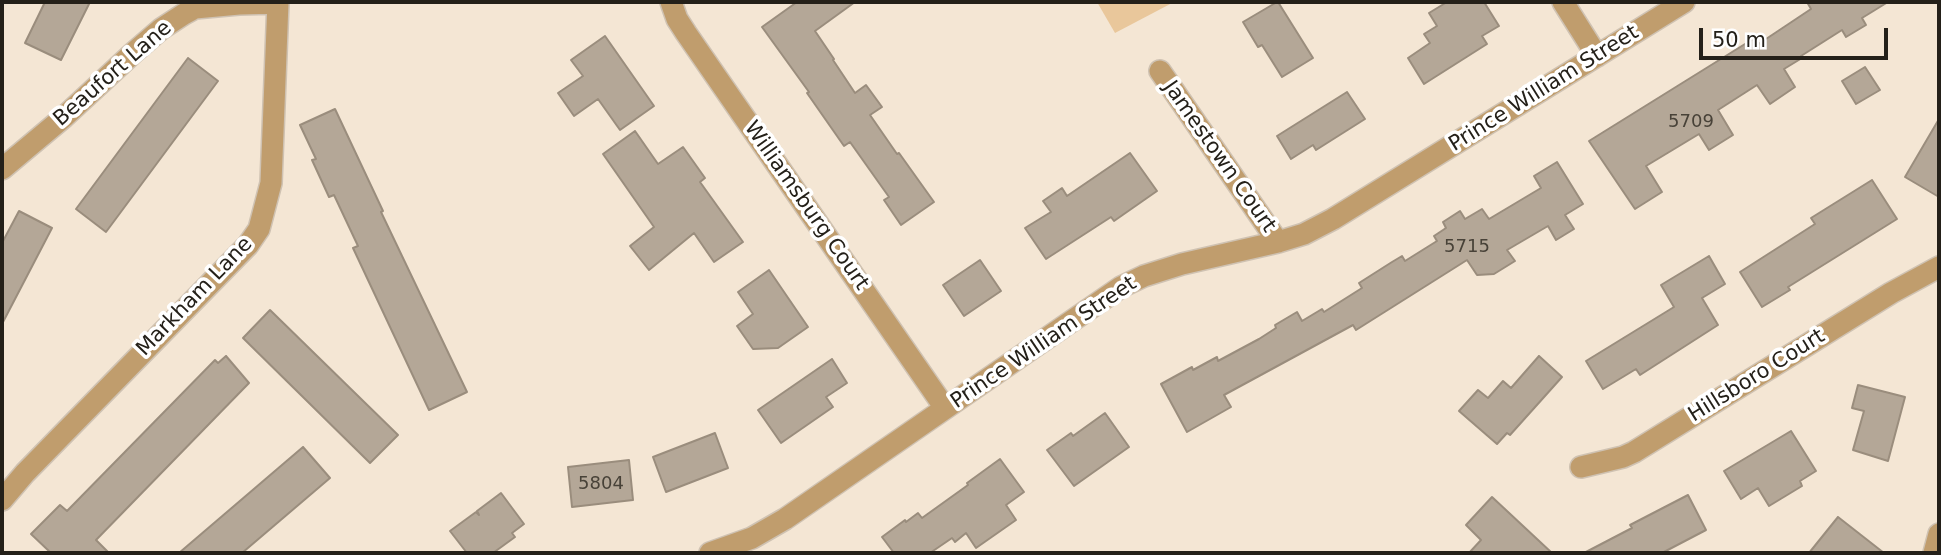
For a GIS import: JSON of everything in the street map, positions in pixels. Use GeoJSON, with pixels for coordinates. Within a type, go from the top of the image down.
{"type":"FeatureCollection","features":[{"type":"Feature","properties":{"kind":"street","name":"Beaufort Lane"},"geometry":{"type":"LineString","coordinates":[[2,169],[64,117],[132,54],[184,14],[195,8],[278,2]]}},
{"type":"Feature","properties":{"kind":"street","name":"Markham Lane"},"geometry":{"type":"LineString","coordinates":[[2,500],[248,245],[259,229],[271,183],[278,2]]}},
{"type":"Feature","properties":{"kind":"street","name":"Williamsburg Court"},"geometry":{"type":"LineString","coordinates":[[671,2],[685,33],[946,408]]}},
{"type":"Feature","properties":{"kind":"street"},"geometry":{"type":"LineString","coordinates":[[1563,2],[1597,56]]}},
{"type":"Feature","properties":{"kind":"street","name":"Prince William Street"},"geometry":{"type":"LineString","coordinates":[[710,553],[752,538],[785,519],[1121,287],[1144,276],[1182,264],[1304,234],[1334,219],[1684,2]]}},
{"type":"Feature","properties":{"kind":"street","name":"Jamestown Court"},"geometry":{"type":"LineString","coordinates":[[1160,71],[1278,242]]}},
{"type":"Feature","properties":{"kind":"street","name":"Hillsboro Court"},"geometry":{"type":"LineString","coordinates":[[1581,467],[1634,452],[1891,293],[1935,273]]}},
{"type":"Feature","properties":{"kind":"street"},"geometry":{"type":"LineString","coordinates":[[1934,553],[1939,534]]}},
{"type":"Feature","properties":{"kind":"shaded area"},"geometry":{"type":"Polygon","coordinates":[[[1097,2],[1174,2],[1115,33],[1097,2]]]}},
{"type":"Feature","properties":{"kind":"building"},"geometry":{"type":"Polygon","coordinates":[[[45,2],[90,2],[61,60],[25,43],[45,2]]]}},
{"type":"Feature","properties":{"kind":"building"},"geometry":{"type":"Polygon","coordinates":[[[797,2],[855,2],[815,31],[855,93],[866,85],[882,107],[870,115],[934,202],[901,225],[884,200],[889,197],[850,142],[844,146],[762,27],[797,2]]]}},
{"type":"Feature","properties":{"kind":"building"},"geometry":{"type":"Polygon","coordinates":[[[1278,2],[1313,58],[1282,77],[1262,45],[1258,47],[1243,22],[1278,2]]]}},
{"type":"Feature","properties":{"kind":"building"},"geometry":{"type":"Polygon","coordinates":[[[1447,2],[1484,2],[1499,26],[1482,36],[1487,44],[1424,84],[1408,58],[1430,43],[1424,34],[1437,26],[1429,13],[1447,2]]]}},
{"type":"Feature","properties":{"kind":"building"},"geometry":{"type":"Polygon","coordinates":[[[1807,2],[1888,2],[1862,18],[1866,25],[1846,37],[1842,30],[1784,69],[1795,87],[1770,104],[1757,85],[1718,110],[1733,135],[1709,150],[1699,134],[1646,166],[1662,192],[1635,209],[1589,141],[1753,39],[1757,45],[1811,9],[1807,2]]]}},
{"type":"Feature","properties":{"kind":"building"},"geometry":{"type":"Polygon","coordinates":[[[605,36],[654,106],[620,130],[598,99],[574,116],[558,93],[583,76],[571,60],[605,36]]]}},
{"type":"Feature","properties":{"kind":"building"},"geometry":{"type":"Polygon","coordinates":[[[188,58],[218,81],[106,232],[76,209],[188,58]]]}},
{"type":"Feature","properties":{"kind":"building"},"geometry":{"type":"Polygon","coordinates":[[[1865,67],[1880,90],[1856,104],[1842,81],[1865,67]]]}},
{"type":"Feature","properties":{"kind":"building"},"geometry":{"type":"Polygon","coordinates":[[[1347,92],[1365,119],[1316,150],[1313,145],[1291,159],[1277,136],[1347,92]]]}},
{"type":"Feature","properties":{"kind":"building"},"geometry":{"type":"Polygon","coordinates":[[[335,109],[467,392],[429,410],[353,248],[358,246],[334,195],[329,197],[312,160],[316,159],[300,125],[335,109]]]}},
{"type":"Feature","properties":{"kind":"building"},"geometry":{"type":"Polygon","coordinates":[[[1939,119],[1939,197],[1905,177],[1939,119]]]}},
{"type":"Feature","properties":{"kind":"building"},"geometry":{"type":"Polygon","coordinates":[[[635,131],[658,164],[683,147],[705,178],[700,182],[743,242],[714,262],[694,233],[649,270],[630,246],[654,227],[603,154],[635,131]]]}},
{"type":"Feature","properties":{"kind":"building"},"geometry":{"type":"Polygon","coordinates":[[[1130,153],[1157,191],[1114,221],[1111,217],[1046,259],[1025,228],[1051,212],[1043,201],[1062,188],[1067,196],[1130,153]]]}},
{"type":"Feature","properties":{"kind":"building"},"geometry":{"type":"Polygon","coordinates":[[[1557,162],[1583,204],[1565,215],[1574,229],[1556,240],[1548,226],[1507,250],[1515,261],[1494,274],[1477,275],[1467,260],[1356,330],[1353,325],[1224,395],[1231,407],[1187,432],[1161,384],[1192,367],[1193,370],[1217,357],[1218,361],[1259,339],[1276,328],[1275,325],[1297,312],[1302,321],[1322,309],[1324,312],[1362,288],[1359,283],[1392,262],[1402,256],[1405,261],[1437,241],[1434,236],[1446,228],[1443,222],[1460,211],[1465,219],[1482,209],[1489,219],[1541,188],[1534,176],[1557,162]]]}},
{"type":"Feature","properties":{"kind":"building"},"geometry":{"type":"Polygon","coordinates":[[[1872,180],[1897,219],[1788,287],[1790,290],[1762,307],[1740,272],[1815,224],[1811,218],[1872,180]]]}},
{"type":"Feature","properties":{"kind":"building"},"geometry":{"type":"Polygon","coordinates":[[[19,211],[52,228],[2,324],[2,243],[19,211]]]}},
{"type":"Feature","properties":{"kind":"building"},"geometry":{"type":"Polygon","coordinates":[[[1709,256],[1725,284],[1702,298],[1718,325],[1640,375],[1636,369],[1603,389],[1586,361],[1674,307],[1661,285],[1709,256]]]}},
{"type":"Feature","properties":{"kind":"building"},"geometry":{"type":"Polygon","coordinates":[[[980,260],[1001,291],[964,316],[943,285],[980,260]]]}},
{"type":"Feature","properties":{"kind":"building"},"geometry":{"type":"Polygon","coordinates":[[[769,270],[808,327],[778,348],[753,349],[737,326],[753,314],[738,292],[769,270]]]}},
{"type":"Feature","properties":{"kind":"building"},"geometry":{"type":"Polygon","coordinates":[[[270,310],[398,435],[370,463],[243,338],[270,310]]]}},
{"type":"Feature","properties":{"kind":"building"},"geometry":{"type":"Polygon","coordinates":[[[226,356],[249,383],[96,540],[109,553],[51,553],[31,534],[60,505],[67,511],[215,360],[218,363],[226,356]]]}},
{"type":"Feature","properties":{"kind":"building"},"geometry":{"type":"Polygon","coordinates":[[[1539,356],[1562,377],[1510,435],[1507,433],[1497,444],[1459,411],[1478,390],[1488,398],[1503,381],[1511,388],[1539,356]]]}},
{"type":"Feature","properties":{"kind":"building"},"geometry":{"type":"Polygon","coordinates":[[[832,359],[847,383],[826,397],[833,407],[781,443],[758,410],[832,359]]]}},
{"type":"Feature","properties":{"kind":"building"},"geometry":{"type":"Polygon","coordinates":[[[1858,385],[1905,397],[1888,461],[1853,450],[1864,411],[1852,408],[1858,385]]]}},
{"type":"Feature","properties":{"kind":"building"},"geometry":{"type":"Polygon","coordinates":[[[1105,413],[1129,447],[1074,486],[1047,450],[1071,433],[1073,436],[1105,413]]]}},
{"type":"Feature","properties":{"kind":"building"},"geometry":{"type":"Polygon","coordinates":[[[1791,431],[1816,471],[1800,481],[1802,486],[1769,506],[1758,488],[1741,499],[1724,471],[1791,431]]]}},
{"type":"Feature","properties":{"kind":"building"},"geometry":{"type":"Polygon","coordinates":[[[715,433],[728,468],[666,492],[653,457],[715,433]]]}},
{"type":"Feature","properties":{"kind":"building"},"geometry":{"type":"Polygon","coordinates":[[[303,447],[330,478],[242,553],[179,553],[303,447]]]}},
{"type":"Feature","properties":{"kind":"building"},"geometry":{"type":"Polygon","coordinates":[[[1000,459],[1024,492],[1006,505],[1016,520],[976,548],[966,533],[955,542],[952,538],[930,553],[894,553],[882,537],[918,513],[922,518],[1000,459]]]}},
{"type":"Feature","properties":{"kind":"building"},"geometry":{"type":"Polygon","coordinates":[[[629,460],[633,500],[572,507],[568,467],[629,460]]]}},
{"type":"Feature","properties":{"kind":"building"},"geometry":{"type":"Polygon","coordinates":[[[501,493],[524,524],[512,533],[515,537],[493,553],[467,553],[450,531],[476,512],[479,515],[477,511],[501,493]]]}},
{"type":"Feature","properties":{"kind":"building"},"geometry":{"type":"Polygon","coordinates":[[[1688,495],[1706,530],[1662,553],[1584,553],[1632,528],[1630,525],[1688,495]]]}},
{"type":"Feature","properties":{"kind":"building"},"geometry":{"type":"Polygon","coordinates":[[[1492,497],[1552,553],[1469,553],[1481,540],[1466,525],[1492,497]]]}},
{"type":"Feature","properties":{"kind":"building"},"geometry":{"type":"Polygon","coordinates":[[[1838,517],[1884,553],[1809,553],[1838,517]]]}}]}
